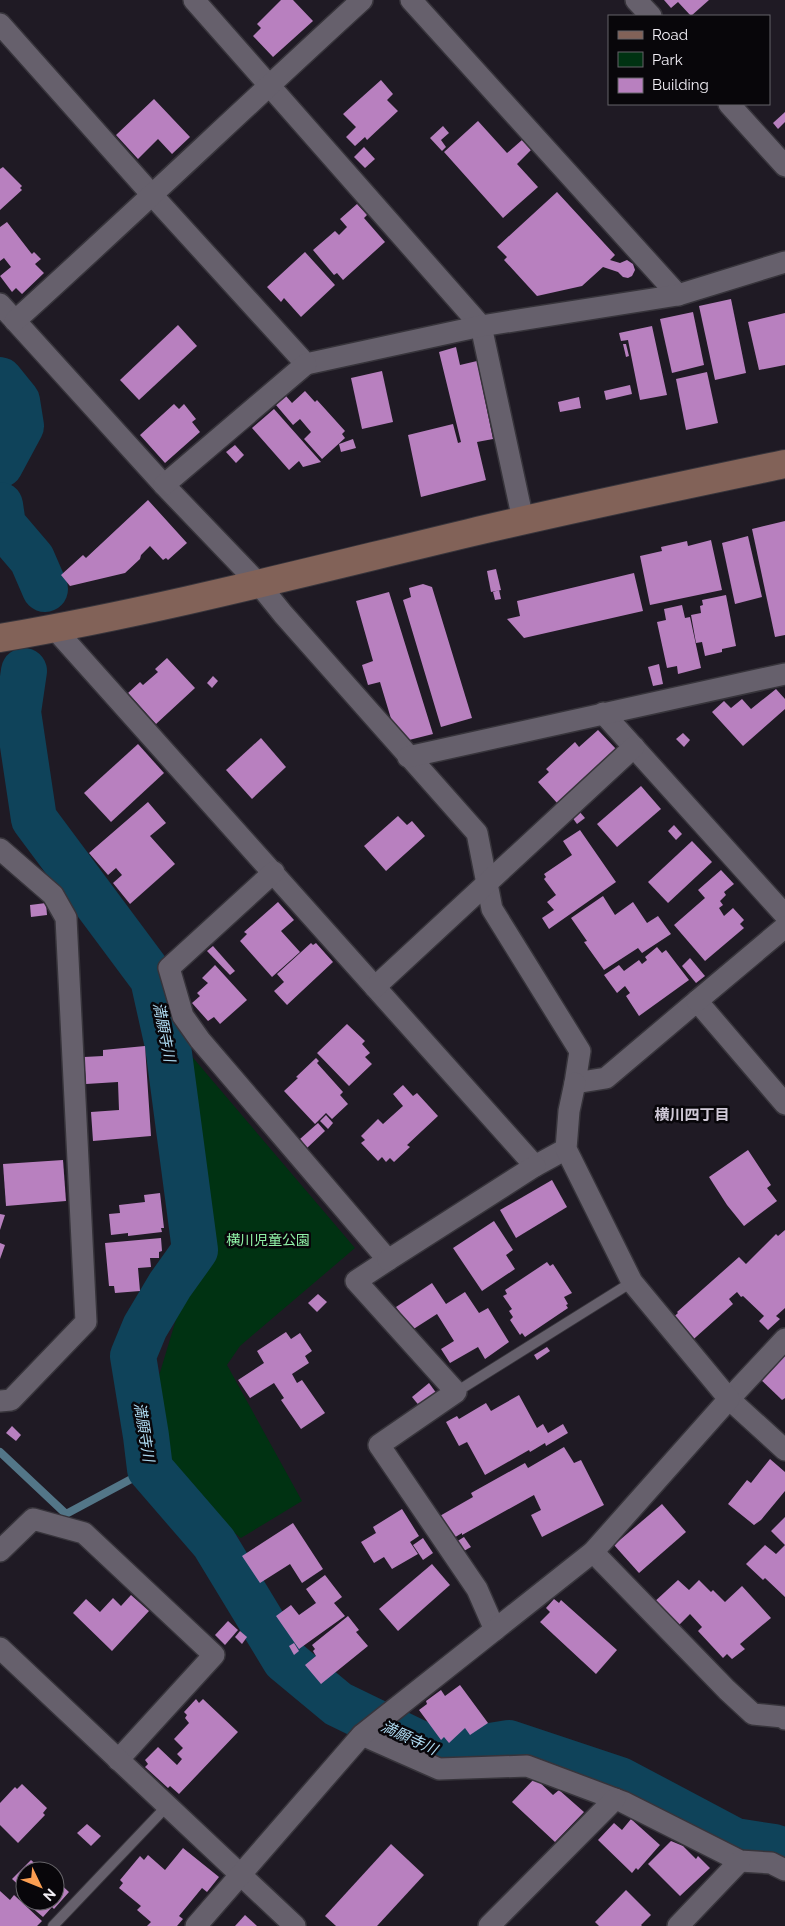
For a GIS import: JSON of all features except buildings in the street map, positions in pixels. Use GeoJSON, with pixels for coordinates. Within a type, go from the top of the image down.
{"type":"FeatureCollection","features":[{"type":"Feature","properties":{"kind":"street"},"geometry":{"type":"LineString","coordinates":[[194,0],[481,326],[523,520]]}},
{"type":"Feature","properties":{"kind":"street"},"geometry":{"type":"LineString","coordinates":[[15,321],[153,196],[362,0]]}},
{"type":"Feature","properties":{"kind":"street"},"geometry":{"type":"LineString","coordinates":[[411,0],[678,294]]}},
{"type":"Feature","properties":{"kind":"street"},"geometry":{"type":"LineString","coordinates":[[636,0],[650,15]]}},
{"type":"Feature","properties":{"kind":"street"},"geometry":{"type":"LineString","coordinates":[[0,24],[306,364]]}},
{"type":"Feature","properties":{"kind":"street"},"geometry":{"type":"LineString","coordinates":[[730,105],[785,166]]}},
{"type":"Feature","properties":{"kind":"street"},"geometry":{"type":"LineString","coordinates":[[164,485],[306,364],[481,326],[678,294],[785,262]]}},
{"type":"Feature","properties":{"kind":"street"},"geometry":{"type":"LineString","coordinates":[[0,304],[164,485],[258,583],[408,757],[477,833],[492,909],[580,1052],[569,1111],[566,1148],[632,1282],[729,1400],[785,1450]]}},
{"type":"Feature","properties":{"kind":"street"},"geometry":{"type":"LineString","coordinates":[[0,638],[258,583],[523,520],[785,464]]}},
{"type":"Feature","properties":{"kind":"street"},"geometry":{"type":"LineString","coordinates":[[54,628],[535,1166]]}},
{"type":"Feature","properties":{"kind":"street"},"geometry":{"type":"LineString","coordinates":[[408,757],[785,674]]}},
{"type":"Feature","properties":{"kind":"street"},"geometry":{"type":"LineString","coordinates":[[603,713],[785,915]]}},
{"type":"Feature","properties":{"kind":"street"},"geometry":{"type":"LineString","coordinates":[[375,987],[634,746]]}},
{"type":"Feature","properties":{"kind":"street"},"geometry":{"type":"LineString","coordinates":[[0,849],[53,895],[66,918],[86,1322],[11,1400],[0,1401]]}},
{"type":"Feature","properties":{"kind":"street"},"geometry":{"type":"LineString","coordinates":[[274,872],[169,968],[183,1016],[200,1040],[388,1260]]}},
{"type":"Feature","properties":{"kind":"street"},"geometry":{"type":"LineString","coordinates":[[575,1083],[606,1078],[785,927]]}},
{"type":"Feature","properties":{"kind":"street"},"geometry":{"type":"LineString","coordinates":[[697,1001],[785,1104]]}},
{"type":"Feature","properties":{"kind":"street"},"geometry":{"type":"LineString","coordinates":[[496,1630],[477,1589],[379,1445],[456,1392],[356,1282],[535,1166],[566,1148]]}},
{"type":"Feature","properties":{"kind":"street"},"geometry":{"type":"LineString","coordinates":[[196,1926],[367,1731],[592,1552],[785,1339]]}},
{"type":"Feature","properties":{"kind":"street"},"geometry":{"type":"LineString","coordinates":[[0,1551],[33,1519],[84,1533],[214,1656],[118,1760]]}},
{"type":"Feature","properties":{"kind":"street"},"geometry":{"type":"LineString","coordinates":[[592,1552],[752,1714],[784,1718]]}},
{"type":"Feature","properties":{"kind":"street"},"geometry":{"type":"LineString","coordinates":[[0,1648],[295,1926]]}},
{"type":"Feature","properties":{"kind":"street"},"geometry":{"type":"LineString","coordinates":[[367,1731],[439,1769],[527,1766],[615,1799],[740,1861],[771,1863],[785,1870]]}},
{"type":"Feature","properties":{"kind":"street"},"geometry":{"type":"LineString","coordinates":[[489,1926],[615,1799]]}},
{"type":"Feature","properties":{"kind":"street"},"geometry":{"type":"LineString","coordinates":[[678,1926],[740,1861]]}},
{"type":"Feature","properties":{"kind":"lane"},"geometry":{"type":"LineString","coordinates":[[456,1392],[632,1282]]}},
{"type":"Feature","properties":{"kind":"lane"},"geometry":{"type":"LineString","coordinates":[[53,1926],[167,1806]]}},
{"type":"Feature","properties":{"kind":"green space","name":"横川児童公園"},"geometry":{"type":"Polygon","coordinates":[[[183,1046],[355,1248],[240,1346],[227,1365],[302,1501],[241,1538],[174,1485],[153,1434],[158,1379],[190,1273],[207,1252],[183,1046]]]}},
{"type":"Feature","properties":{"kind":"waterway","name":"満願寺川"},"geometry":{"type":"LineString","coordinates":[[0,380],[17,401],[21,426],[0,465]]}},
{"type":"Feature","properties":{"kind":"waterway","name":"満願寺川"},"geometry":{"type":"LineString","coordinates":[[0,505],[3,525],[32,559],[45,589]]}},
{"type":"Feature","properties":{"kind":"waterway","name":"満願寺川"},"geometry":{"type":"LineString","coordinates":[[24,671],[18,712],[34,819],[153,979],[168,1046],[195,1250],[170,1285],[145,1327],[133,1356],[150,1469],[214,1543],[285,1660],[338,1704],[441,1754],[509,1743],[620,1780],[735,1841],[774,1847],[785,1851]]}},
{"type":"Feature","properties":{"kind":"waterway"},"geometry":{"type":"LineString","coordinates":[[0,1452],[66,1514],[150,1469]]}},
{"type":"Feature","properties":{"kind":"district","name":"横川四丁目"},"geometry":{"type":"Point","coordinates":[692,1115]}}]}
